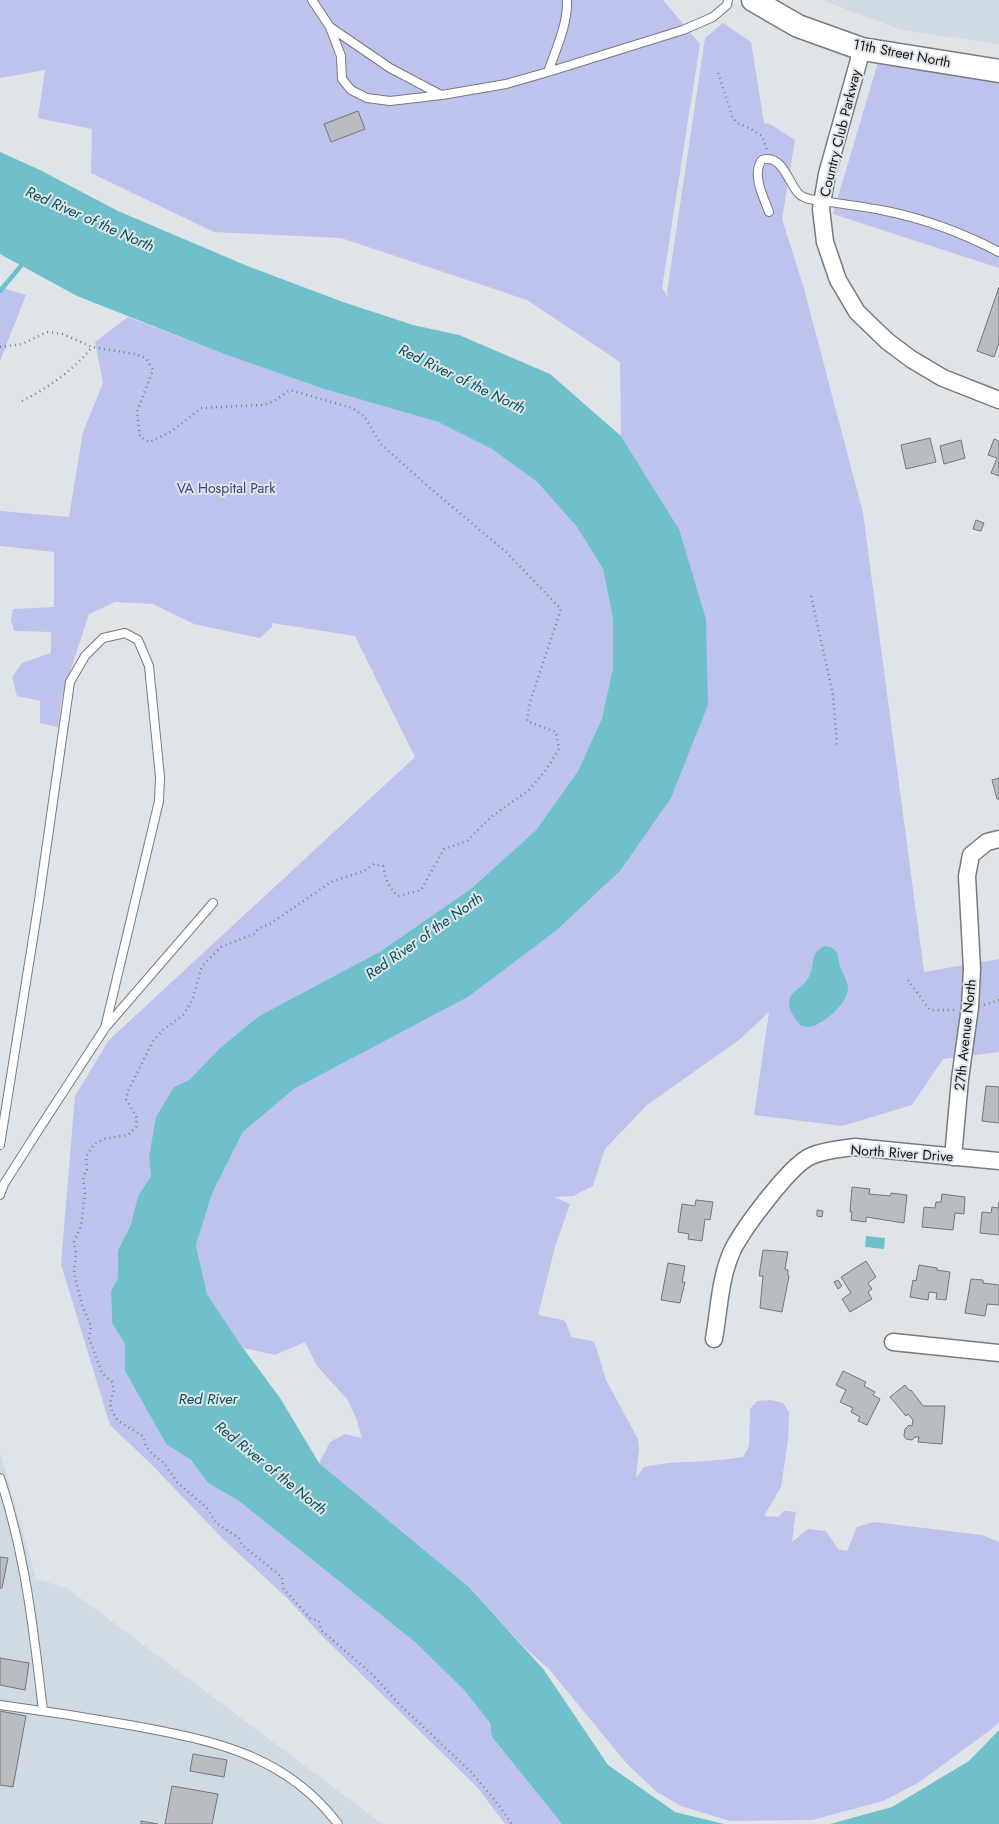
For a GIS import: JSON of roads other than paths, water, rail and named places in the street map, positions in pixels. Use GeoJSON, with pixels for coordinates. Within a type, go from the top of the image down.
{"type":"FeatureCollection","features":[{"type":"Feature","properties":{"kind":"street","name":"11th Street North"},"geometry":{"type":"LineString","coordinates":[[753,0],[798,26],[862,49],[999,71]]}},
{"type":"Feature","properties":{"kind":"street","name":"Country Club Parkway"},"geometry":{"type":"LineString","coordinates":[[862,49],[827,174],[821,209],[825,242],[838,280],[856,312],[887,341],[911,359],[943,378],[999,400]]}},
{"type":"Feature","properties":{"kind":"street","name":"27th Avenue North"},"geometry":{"type":"LineString","coordinates":[[953,1156],[960,1079],[970,1008],[972,969],[967,876],[970,855],[987,842],[999,839]]}},
{"type":"Feature","properties":{"kind":"street","name":"North River Drive"},"geometry":{"type":"LineString","coordinates":[[714,1339],[723,1281],[733,1250],[746,1228],[790,1172],[809,1157],[832,1149],[855,1148],[999,1161]]}},
{"type":"Feature","properties":{"kind":"street"},"geometry":{"type":"LineString","coordinates":[[893,1342],[999,1353]]}},
{"type":"Feature","properties":{"kind":"lane"},"geometry":{"type":"LineString","coordinates":[[312,0],[330,27],[341,56],[342,79],[351,90],[367,98],[390,101],[442,95],[506,84],[548,72],[683,30],[713,16],[727,5],[728,0]]}},
{"type":"Feature","properties":{"kind":"lane"},"geometry":{"type":"LineString","coordinates":[[548,72],[568,9],[567,0]]}},
{"type":"Feature","properties":{"kind":"lane"},"geometry":{"type":"LineString","coordinates":[[330,27],[390,68],[442,95]]}},
{"type":"Feature","properties":{"kind":"lane"},"geometry":{"type":"LineString","coordinates":[[769,212],[758,178],[761,161],[770,159],[781,166],[801,196],[887,211],[920,220],[983,243],[999,252]]}},
{"type":"Feature","properties":{"kind":"lane"},"geometry":{"type":"LineString","coordinates":[[0,1145],[40,898],[70,682],[85,656],[103,638],[126,633],[138,640],[149,666],[160,776],[159,801],[106,1028]]}},
{"type":"Feature","properties":{"kind":"lane"},"geometry":{"type":"LineString","coordinates":[[0,1195],[4,1184],[40,1126],[106,1028],[213,903]]}},
{"type":"Feature","properties":{"kind":"lane"},"geometry":{"type":"LineString","coordinates":[[0,1478],[18,1542],[34,1628],[43,1711]]}},
{"type":"Feature","properties":{"kind":"lane"},"geometry":{"type":"LineString","coordinates":[[0,1705],[195,1738],[249,1754],[284,1773],[309,1791],[338,1824]]}},
{"type":"Feature","properties":{"kind":"water","name":"Red River"},"geometry":{"type":"Polygon","coordinates":[[[0,152],[40,170],[118,211],[245,265],[343,302],[413,325],[459,335],[550,374],[621,436],[679,529],[706,619],[708,705],[671,798],[620,871],[557,930],[468,997],[294,1089],[243,1132],[212,1194],[196,1245],[207,1294],[243,1348],[280,1398],[319,1463],[469,1587],[544,1670],[608,1765],[675,1812],[724,1824],[562,1824],[492,1737],[490,1723],[464,1690],[416,1643],[239,1501],[208,1483],[191,1460],[166,1444],[125,1371],[125,1344],[112,1323],[111,1291],[118,1278],[118,1250],[131,1224],[138,1196],[151,1176],[149,1157],[156,1117],[174,1087],[189,1080],[220,1048],[259,1016],[381,951],[472,888],[536,830],[578,771],[602,718],[613,668],[613,619],[603,569],[577,527],[537,482],[492,449],[438,422],[324,389],[224,354],[77,296],[0,254],[0,152]]]}},
{"type":"Feature","properties":{"kind":"water"},"geometry":{"type":"Polygon","coordinates":[[[824,946],[831,947],[837,952],[840,967],[847,983],[847,995],[839,1007],[826,1019],[813,1026],[805,1027],[800,1025],[791,1013],[789,1004],[793,993],[807,980],[814,957],[824,946]]]}},
{"type":"Feature","properties":{"kind":"water"},"geometry":{"type":"Polygon","coordinates":[[[866,1236],[885,1238],[884,1249],[865,1247],[866,1236]]]}},
{"type":"Feature","properties":{"kind":"water"},"geometry":{"type":"Polygon","coordinates":[[[999,1730],[999,1824],[830,1824],[892,1807],[969,1761],[999,1730]]]}},
{"type":"Feature","properties":{"kind":"waterway"},"geometry":{"type":"LineString","coordinates":[[0,291],[25,261]]}},
{"type":"Feature","properties":{"kind":"water label","name":"Red River of the North"},"geometry":{"type":"Point","coordinates":[90,219]}},
{"type":"Feature","properties":{"kind":"water label","name":"Red River of the North"},"geometry":{"type":"Point","coordinates":[462,379]}},
{"type":"Feature","properties":{"kind":"water label","name":"Red River of the North"},"geometry":{"type":"Point","coordinates":[424,936]}},
{"type":"Feature","properties":{"kind":"water label","name":"Red River of the North"},"geometry":{"type":"Point","coordinates":[271,1468]}},
{"type":"Feature","properties":{"kind":"park label","name":"VA Hospital Park"},"geometry":{"type":"Point","coordinates":[226,488]}}]}
